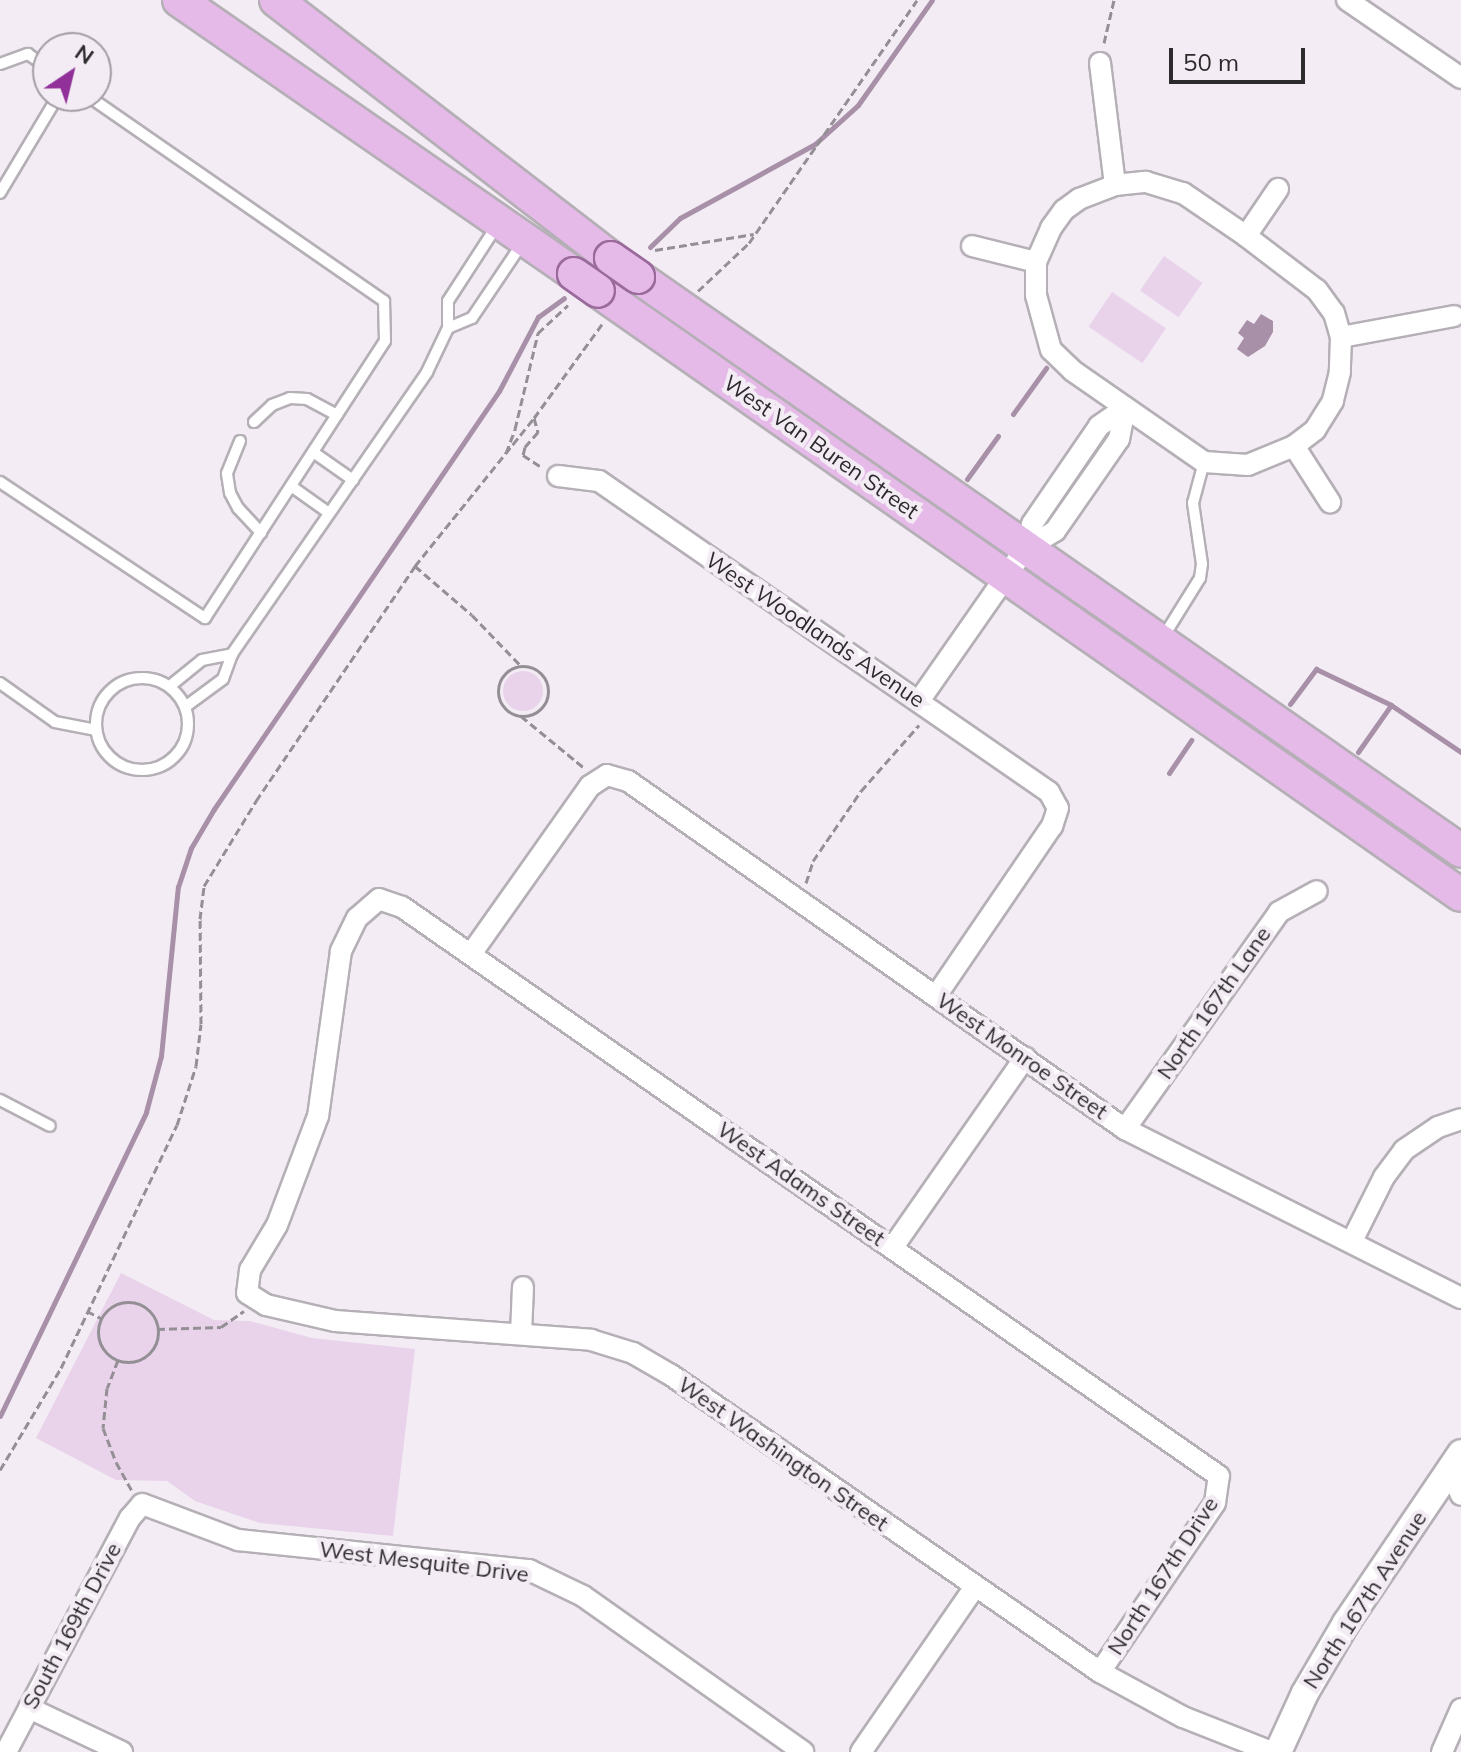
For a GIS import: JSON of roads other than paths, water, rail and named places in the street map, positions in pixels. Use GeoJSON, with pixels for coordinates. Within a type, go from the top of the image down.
{"type":"FeatureCollection","features":[{"type":"Feature","properties":{"kind":"main road","name":"West Van Buren Street"},"geometry":{"type":"LineString","coordinates":[[179,0],[512,231],[589,293],[1006,576],[1461,895]]}},
{"type":"Feature","properties":{"kind":"main road","name":"West Van Buren Street"},"geometry":{"type":"LineString","coordinates":[[276,0],[611,258],[1461,851]]}},
{"type":"Feature","properties":{"kind":"street"},"geometry":{"type":"LineString","coordinates":[[1347,0],[1461,78]]}},
{"type":"Feature","properties":{"kind":"street"},"geometry":{"type":"LineString","coordinates":[[1100,63],[1115,185]]}},
{"type":"Feature","properties":{"kind":"street"},"geometry":{"type":"LineString","coordinates":[[1146,182],[1183,193],[1317,290],[1334,313],[1341,337],[1340,372],[1333,401],[1315,430],[1294,446],[1248,465],[1204,462],[1073,371],[1051,350],[1036,295],[1036,262],[1051,228],[1064,210],[1079,199],[1115,185],[1146,182]]}},
{"type":"Feature","properties":{"kind":"street"},"geometry":{"type":"LineString","coordinates":[[1246,236],[1278,189]]}},
{"type":"Feature","properties":{"kind":"street"},"geometry":{"type":"LineString","coordinates":[[972,246],[1036,262]]}},
{"type":"Feature","properties":{"kind":"street"},"geometry":{"type":"LineString","coordinates":[[1341,337],[1454,316]]}},
{"type":"Feature","properties":{"kind":"street"},"geometry":{"type":"LineString","coordinates":[[925,706],[1025,549],[1032,524],[1099,426],[1125,408]]}},
{"type":"Feature","properties":{"kind":"street"},"geometry":{"type":"LineString","coordinates":[[1294,446],[1330,502]]}},
{"type":"Feature","properties":{"kind":"street","name":"West Woodlands Avenue"},"geometry":{"type":"LineString","coordinates":[[558,476],[599,481],[1049,792],[1058,808],[1052,826],[936,996]]}},
{"type":"Feature","properties":{"kind":"street","name":"West Monroe Street"},"geometry":{"type":"LineString","coordinates":[[471,954],[601,779],[628,781],[1125,1129],[1461,1298]]}},
{"type":"Feature","properties":{"kind":"street","name":"North 167th Lane"},"geometry":{"type":"LineString","coordinates":[[1125,1129],[1279,912],[1317,891]]}},
{"type":"Feature","properties":{"kind":"street","name":"West Adams Street"},"geometry":{"type":"LineString","coordinates":[[251,1295],[250,1270],[277,1225],[318,1116],[341,951],[357,918],[379,899],[402,907],[471,954],[1219,1476]]}},
{"type":"Feature","properties":{"kind":"street"},"geometry":{"type":"LineString","coordinates":[[893,1247],[1025,1058]]}},
{"type":"Feature","properties":{"kind":"street"},"geometry":{"type":"LineString","coordinates":[[1352,1241],[1384,1177],[1404,1150],[1438,1127],[1461,1119]]}},
{"type":"Feature","properties":{"kind":"street"},"geometry":{"type":"LineString","coordinates":[[521,1334],[523,1287]]}},
{"type":"Feature","properties":{"kind":"street","name":"West Washington Street"},"geometry":{"type":"LineString","coordinates":[[251,1295],[293,1313],[335,1321],[591,1340],[633,1353],[657,1365],[974,1588],[1100,1672],[1183,1717],[1272,1752]]}},
{"type":"Feature","properties":{"kind":"street"},"geometry":{"type":"LineString","coordinates":[[1457,1465],[1461,1495]]}},
{"type":"Feature","properties":{"kind":"street","name":"North 167th Avenue"},"geometry":{"type":"LineString","coordinates":[[1278,1752],[1305,1693],[1346,1623],[1457,1465]]}},
{"type":"Feature","properties":{"kind":"street","name":"North 167th Drive"},"geometry":{"type":"LineString","coordinates":[[1100,1672],[1215,1503],[1219,1476]]}},
{"type":"Feature","properties":{"kind":"street","name":"South 169th Drive"},"geometry":{"type":"LineString","coordinates":[[6,1752],[130,1518],[142,1504]]}},
{"type":"Feature","properties":{"kind":"street","name":"West Mesquite Drive"},"geometry":{"type":"LineString","coordinates":[[142,1504],[238,1540],[529,1570],[583,1596],[803,1752]]}},
{"type":"Feature","properties":{"kind":"street"},"geometry":{"type":"LineString","coordinates":[[861,1752],[974,1588]]}},
{"type":"Feature","properties":{"kind":"street"},"geometry":{"type":"LineString","coordinates":[[29,1708],[122,1752]]}},
{"type":"Feature","properties":{"kind":"street"},"geometry":{"type":"LineString","coordinates":[[1442,1752],[1461,1709]]}},
{"type":"Feature","properties":{"kind":"lane"},"geometry":{"type":"LineString","coordinates":[[0,64],[28,54],[32,57]]}},
{"type":"Feature","properties":{"kind":"lane"},"geometry":{"type":"LineString","coordinates":[[0,193],[48,112]]}},
{"type":"Feature","properties":{"kind":"lane"},"geometry":{"type":"LineString","coordinates":[[0,482],[205,618],[385,341],[384,301],[111,112]]}},
{"type":"Feature","properties":{"kind":"lane"},"geometry":{"type":"LineString","coordinates":[[185,707],[223,679],[232,654],[427,372],[448,328],[448,301],[512,231]]}},
{"type":"Feature","properties":{"kind":"lane"},"geometry":{"type":"LineString","coordinates":[[448,328],[472,318],[512,231]]}},
{"type":"Feature","properties":{"kind":"lane"},"geometry":{"type":"LineString","coordinates":[[254,422],[272,405],[290,398],[307,399],[337,415]]}},
{"type":"Feature","properties":{"kind":"lane"},"geometry":{"type":"LineString","coordinates":[[240,441],[227,474],[230,493],[238,508],[261,533]]}},
{"type":"Feature","properties":{"kind":"lane"},"geometry":{"type":"LineString","coordinates":[[313,452],[353,480]]}},
{"type":"Feature","properties":{"kind":"lane"},"geometry":{"type":"LineString","coordinates":[[1160,642],[1200,578],[1202,564],[1193,503],[1204,462]]}},
{"type":"Feature","properties":{"kind":"lane"},"geometry":{"type":"LineString","coordinates":[[291,486],[329,513]]}},
{"type":"Feature","properties":{"kind":"lane"},"geometry":{"type":"LineString","coordinates":[[170,686],[202,660],[232,654]]}},
{"type":"Feature","properties":{"kind":"lane"},"geometry":{"type":"LineString","coordinates":[[156,679],[170,686],[185,707],[188,722],[179,751],[154,769],[123,766],[101,745],[96,730],[102,700],[125,680],[156,679]]}},
{"type":"Feature","properties":{"kind":"lane"},"geometry":{"type":"LineString","coordinates":[[0,683],[55,722],[96,730]]}},
{"type":"Feature","properties":{"kind":"lane"},"geometry":{"type":"LineString","coordinates":[[0,1100],[50,1126]]}},
{"type":"Feature","properties":{"kind":"waterway"},"geometry":{"type":"LineString","coordinates":[[650,247],[680,218],[815,144],[858,105],[932,0]]}},
{"type":"Feature","properties":{"kind":"waterway"},"geometry":{"type":"LineString","coordinates":[[0,1416],[146,1112],[161,1056],[178,887],[191,848],[214,809],[499,391],[538,317],[564,298]]}},
{"type":"Feature","properties":{"kind":"waterway"},"geometry":{"type":"LineString","coordinates":[[1013,414],[1046,368]]}},
{"type":"Feature","properties":{"kind":"waterway"},"geometry":{"type":"LineString","coordinates":[[967,479],[998,436]]}},
{"type":"Feature","properties":{"kind":"waterway"},"geometry":{"type":"LineString","coordinates":[[1290,704],[1316,669],[1391,705],[1461,752]]}},
{"type":"Feature","properties":{"kind":"waterway"},"geometry":{"type":"LineString","coordinates":[[1358,752],[1391,705]]}},
{"type":"Feature","properties":{"kind":"waterway"},"geometry":{"type":"LineString","coordinates":[[1169,773],[1191,740]]}}]}
